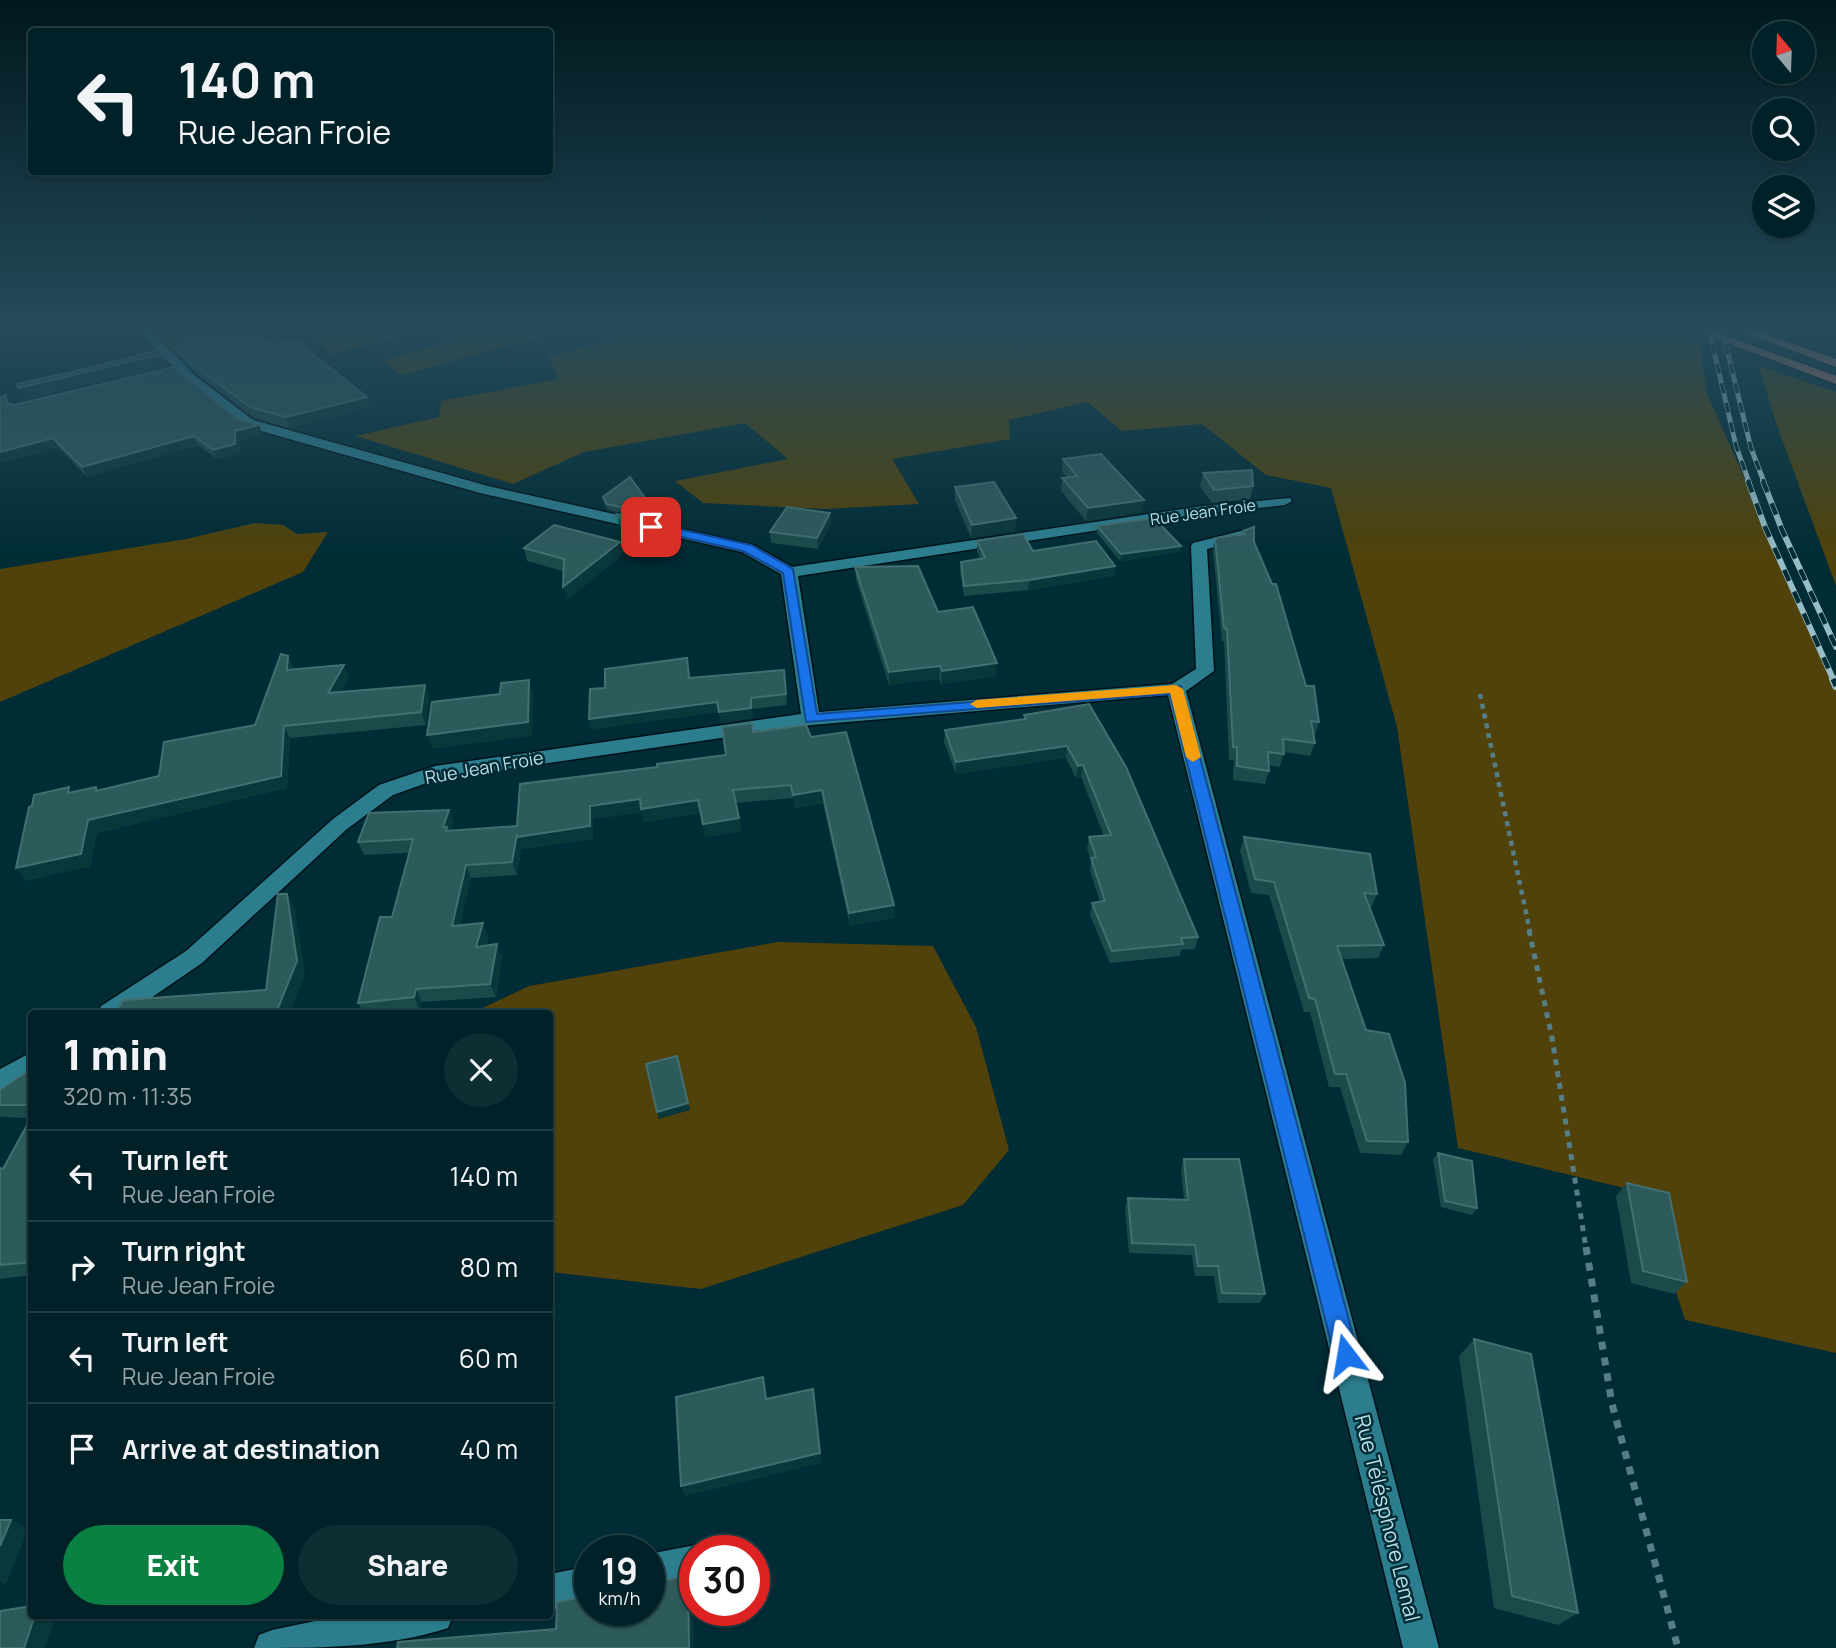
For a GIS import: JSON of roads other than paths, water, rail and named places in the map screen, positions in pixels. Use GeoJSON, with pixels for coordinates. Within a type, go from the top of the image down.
{"type":"FeatureCollection","features":[{"type":"Feature","properties":{"kind":"street"},"geometry":{"type":"LineString","coordinates":[[217,402],[248,424],[485,490],[747,548],[789,572],[811,719]]}},
{"type":"Feature","properties":{"kind":"street","name":"Rue Jean Froie"},"geometry":{"type":"LineString","coordinates":[[789,572],[1203,510],[1285,501]]}},
{"type":"Feature","properties":{"kind":"street"},"geometry":{"type":"LineString","coordinates":[[1176,689],[1205,671],[1199,546],[1242,536]]}},
{"type":"Feature","properties":{"kind":"street","name":"Rue Jean Froie"},"geometry":{"type":"LineString","coordinates":[[114,1010],[194,957],[340,824],[386,790],[435,773],[811,719],[1176,689]]}},
{"type":"Feature","properties":{"kind":"street","name":"Rue Télésphore Lemal"},"geometry":{"type":"LineString","coordinates":[[1176,689],[1421,1648]]}},
{"type":"Feature","properties":{"kind":"street"},"geometry":{"type":"LineString","coordinates":[[0,1082],[28,1065]]}},
{"type":"Feature","properties":{"kind":"street"},"geometry":{"type":"LineString","coordinates":[[553,1591],[574,1587]]}},
{"type":"Feature","properties":{"kind":"street"},"geometry":{"type":"LineString","coordinates":[[272,1648],[415,1619]]}},
{"type":"Feature","properties":{"kind":"railway"},"geometry":{"type":"LineString","coordinates":[[1726,402],[1736,446],[1749,482]]}},
{"type":"Feature","properties":{"kind":"railway"},"geometry":{"type":"LineString","coordinates":[[1740,402],[1751,448],[1764,482]]}},
{"type":"Feature","properties":{"kind":"railway"},"geometry":{"type":"LineString","coordinates":[[1748,481],[1765,527],[1834,681]]}},
{"type":"Feature","properties":{"kind":"railway"},"geometry":{"type":"LineString","coordinates":[[1763,481],[1782,530],[1836,647]]}},
{"type":"Feature","properties":{"kind":"railway"},"geometry":{"type":"LineString","coordinates":[[1833,679],[1836,686]]}}]}
